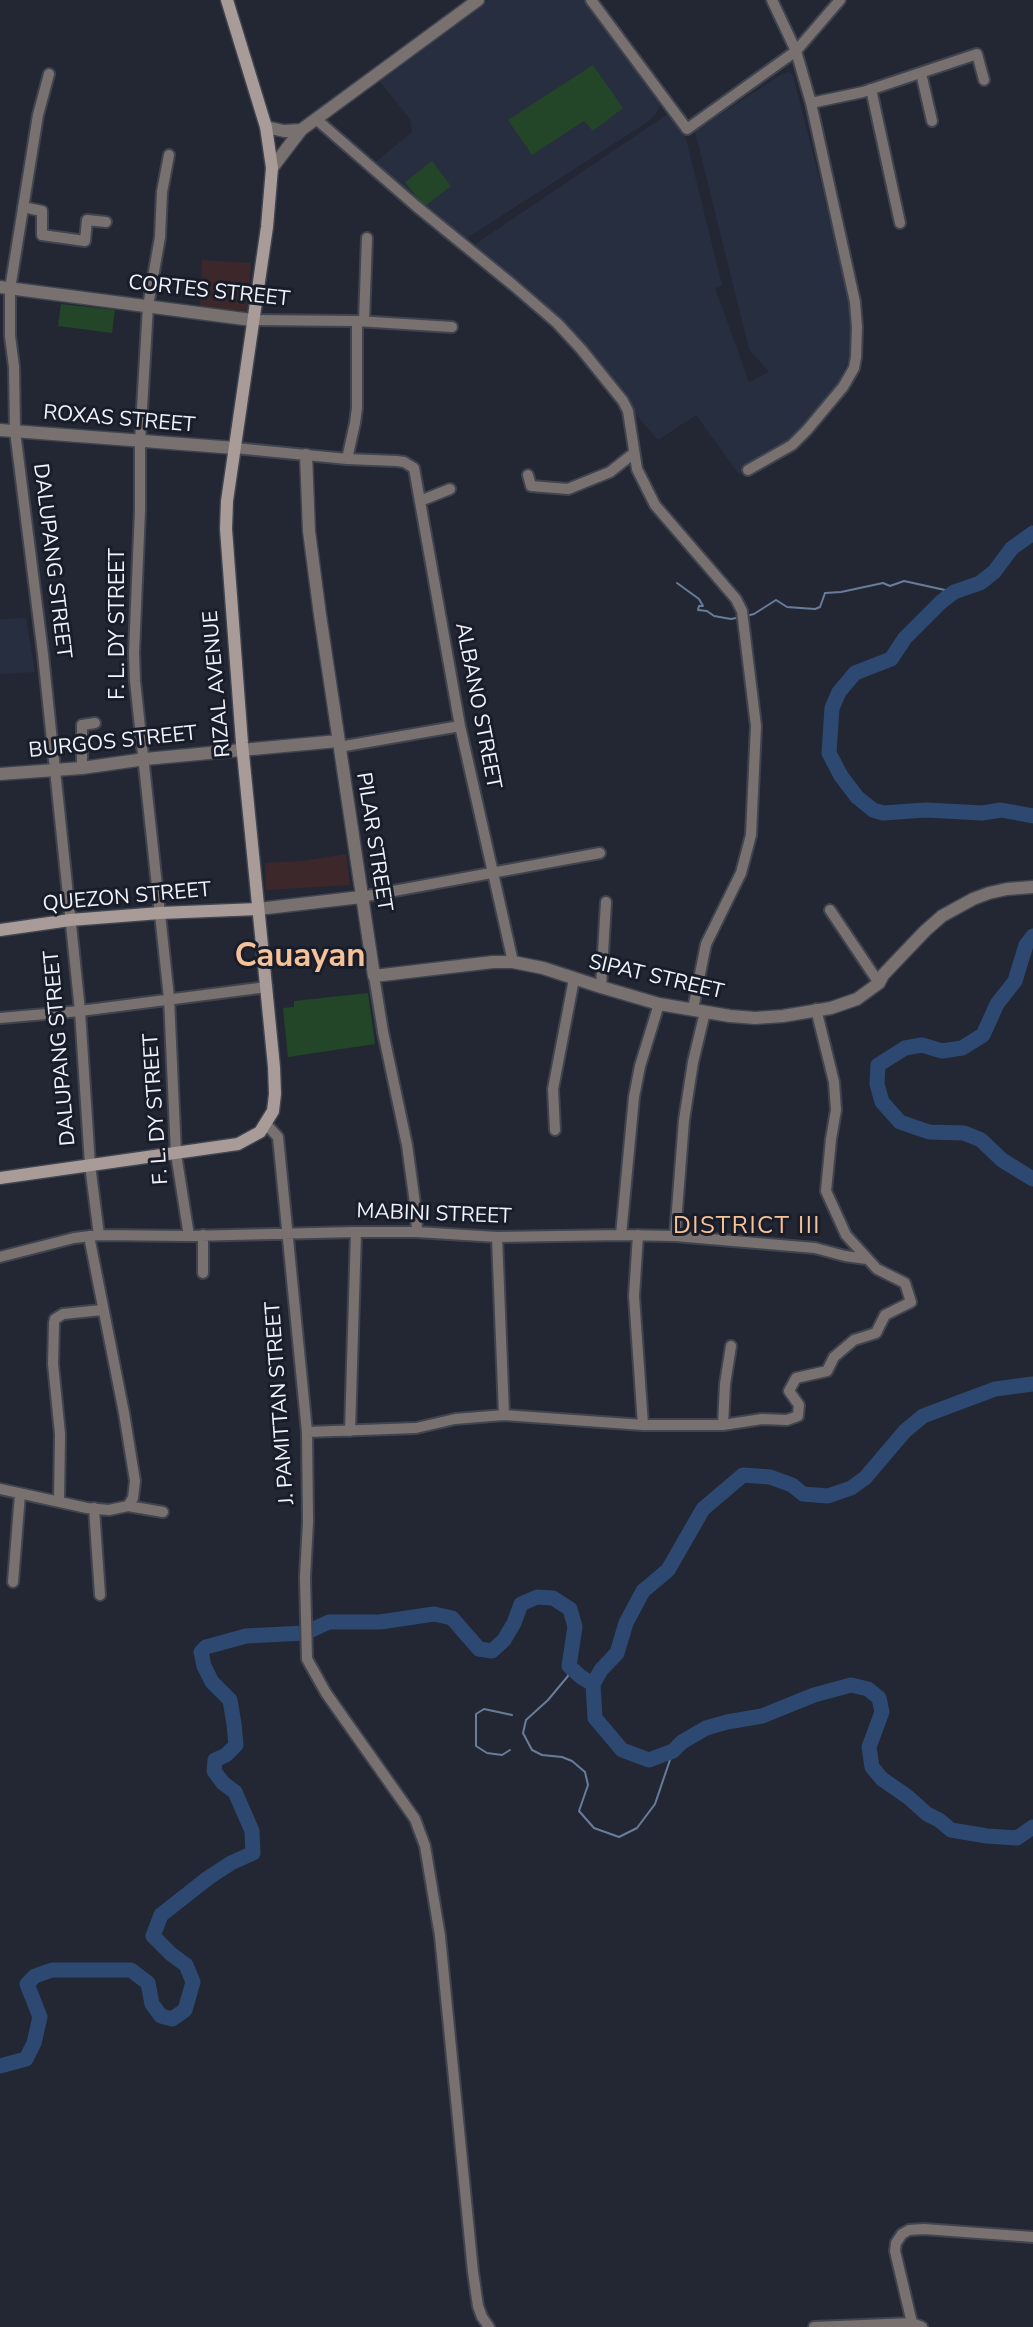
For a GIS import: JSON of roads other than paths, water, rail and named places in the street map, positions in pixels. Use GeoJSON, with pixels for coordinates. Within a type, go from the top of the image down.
{"type":"FeatureCollection","features":[{"type":"Feature","properties":{"kind":"main road","name":"RIZAL AVENUE"},"geometry":{"type":"LineString","coordinates":[[227,0],[266,127],[272,168],[267,227],[227,501],[226,529],[243,750],[267,987],[275,1094],[273,1111],[266,1124]]}},
{"type":"Feature","properties":{"kind":"main road","name":"QUEZON STREET"},"geometry":{"type":"LineString","coordinates":[[0,930],[70,920],[258,909]]}},
{"type":"Feature","properties":{"kind":"main road"},"geometry":{"type":"LineString","coordinates":[[0,1178],[238,1144],[260,1132],[266,1124]]}},
{"type":"Feature","properties":{"kind":"street"},"geometry":{"type":"LineString","coordinates":[[272,168],[301,130],[478,0]]}},
{"type":"Feature","properties":{"kind":"street"},"geometry":{"type":"LineString","coordinates":[[591,0],[687,129],[796,51],[840,0]]}},
{"type":"Feature","properties":{"kind":"street"},"geometry":{"type":"LineString","coordinates":[[748,470],[792,445],[807,430],[843,387],[854,368],[856,357],[855,302],[811,103],[796,51],[772,0]]}},
{"type":"Feature","properties":{"kind":"street"},"geometry":{"type":"LineString","coordinates":[[811,103],[871,89],[977,54],[984,80]]}},
{"type":"Feature","properties":{"kind":"street"},"geometry":{"type":"LineString","coordinates":[[921,73],[932,121]]}},
{"type":"Feature","properties":{"kind":"street","name":"DALUPANG STREET"},"geometry":{"type":"LineString","coordinates":[[49,74],[38,115],[23,207],[5,288],[15,431],[43,654],[80,1011],[94,1235],[102,1310],[124,1413],[135,1481],[133,1498],[128,1506]]}},
{"type":"Feature","properties":{"kind":"street"},"geometry":{"type":"LineString","coordinates":[[871,89],[900,223]]}},
{"type":"Feature","properties":{"kind":"street"},"geometry":{"type":"LineString","coordinates":[[315,119],[557,323],[608,381],[628,411],[637,469],[655,505],[736,599],[742,611],[756,726],[751,835],[741,873],[706,944],[684,1120],[675,1236]]}},
{"type":"Feature","properties":{"kind":"street"},"geometry":{"type":"LineString","coordinates":[[266,127],[284,131],[301,130]]}},
{"type":"Feature","properties":{"kind":"street","name":"F. L. DY STREET"},"geometry":{"type":"LineString","coordinates":[[170,155],[162,192],[160,237],[148,306],[140,442],[135,681],[169,998],[176,1154],[189,1236]]}},
{"type":"Feature","properties":{"kind":"street"},"geometry":{"type":"LineString","coordinates":[[23,207],[42,211],[42,235],[85,242],[87,220],[106,222]]}},
{"type":"Feature","properties":{"kind":"street"},"geometry":{"type":"LineString","coordinates":[[235,448],[346,459],[355,423],[367,238]]}},
{"type":"Feature","properties":{"kind":"street","name":"CORTES STREET"},"geometry":{"type":"LineString","coordinates":[[5,288],[252,320],[360,321],[452,327]]}},
{"type":"Feature","properties":{"kind":"street","name":"ROXAS STREET"},"geometry":{"type":"LineString","coordinates":[[0,430],[235,448]]}},
{"type":"Feature","properties":{"kind":"street"},"geometry":{"type":"LineString","coordinates":[[528,475],[531,486],[568,489],[610,472],[634,453]]}},
{"type":"Feature","properties":{"kind":"street","name":"PILAR STREET"},"geometry":{"type":"LineString","coordinates":[[306,455],[309,531],[338,744],[383,1032],[407,1145],[417,1232]]}},
{"type":"Feature","properties":{"kind":"street","name":"ALBANO STREET"},"geometry":{"type":"LineString","coordinates":[[346,459],[404,462],[410,465],[416,473],[460,726],[495,873],[513,962]]}},
{"type":"Feature","properties":{"kind":"street"},"geometry":{"type":"LineString","coordinates":[[420,501],[450,489]]}},
{"type":"Feature","properties":{"kind":"street"},"geometry":{"type":"LineString","coordinates":[[82,768],[82,724],[95,723]]}},
{"type":"Feature","properties":{"kind":"street"},"geometry":{"type":"LineString","coordinates":[[338,744],[460,726]]}},
{"type":"Feature","properties":{"kind":"street","name":"BURGOS STREET"},"geometry":{"type":"LineString","coordinates":[[0,774],[82,768],[145,759],[243,750],[338,744]]}},
{"type":"Feature","properties":{"kind":"street"},"geometry":{"type":"LineString","coordinates":[[258,909],[361,897],[600,853]]}},
{"type":"Feature","properties":{"kind":"street","name":"SIPAT STREET"},"geometry":{"type":"LineString","coordinates":[[374,976],[493,962],[513,962],[543,968],[659,1004],[755,1018],[783,1016],[831,1008],[857,999],[879,983],[925,931],[942,916],[989,893],[1033,887]]}},
{"type":"Feature","properties":{"kind":"street"},"geometry":{"type":"LineString","coordinates":[[601,987],[606,902]]}},
{"type":"Feature","properties":{"kind":"street"},"geometry":{"type":"LineString","coordinates":[[830,910],[879,983]]}},
{"type":"Feature","properties":{"kind":"street"},"geometry":{"type":"LineString","coordinates":[[555,1130],[553,1089],[574,979]]}},
{"type":"Feature","properties":{"kind":"street"},"geometry":{"type":"LineString","coordinates":[[0,1018],[80,1011],[267,987]]}},
{"type":"Feature","properties":{"kind":"street"},"geometry":{"type":"LineString","coordinates":[[621,1235],[636,1082],[659,1004]]}},
{"type":"Feature","properties":{"kind":"street"},"geometry":{"type":"LineString","coordinates":[[307,1432],[416,1428],[454,1419],[504,1415],[643,1425],[723,1425],[762,1419],[787,1420],[798,1416],[799,1406],[789,1391],[796,1378],[827,1371],[834,1357],[855,1340],[876,1333],[885,1315],[911,1302],[905,1283],[877,1269],[846,1235],[826,1191],[836,1110],[834,1082],[816,1009]]}},
{"type":"Feature","properties":{"kind":"street"},"geometry":{"type":"LineString","coordinates":[[266,1124],[278,1137],[289,1233]]}},
{"type":"Feature","properties":{"kind":"street"},"geometry":{"type":"LineString","coordinates":[[350,1431],[356,1232]]}},
{"type":"Feature","properties":{"kind":"street","name":"MABINI STREET"},"geometry":{"type":"LineString","coordinates":[[0,1257],[94,1235],[189,1236],[417,1232],[496,1237],[675,1236],[815,1248],[867,1259]]}},
{"type":"Feature","properties":{"kind":"street","name":"J. PAMITTAN STREET"},"geometry":{"type":"LineString","coordinates":[[289,1233],[307,1432],[305,1616],[307,1659],[310,1668],[415,1819],[425,1846],[440,1936],[477,2306],[489,2327]]}},
{"type":"Feature","properties":{"kind":"street"},"geometry":{"type":"LineString","coordinates":[[203,1235],[203,1273]]}},
{"type":"Feature","properties":{"kind":"street"},"geometry":{"type":"LineString","coordinates":[[638,1235],[634,1296],[643,1425]]}},
{"type":"Feature","properties":{"kind":"street"},"geometry":{"type":"LineString","coordinates":[[496,1237],[504,1415]]}},
{"type":"Feature","properties":{"kind":"street"},"geometry":{"type":"LineString","coordinates":[[59,1501],[60,1434],[53,1364],[54,1323],[55,1319],[63,1314],[102,1310]]}},
{"type":"Feature","properties":{"kind":"street"},"geometry":{"type":"LineString","coordinates":[[723,1425],[725,1384],[731,1346]]}},
{"type":"Feature","properties":{"kind":"street"},"geometry":{"type":"LineString","coordinates":[[0,1489],[94,1508],[109,1510],[128,1506],[163,1512]]}},
{"type":"Feature","properties":{"kind":"street"},"geometry":{"type":"LineString","coordinates":[[13,1582],[20,1494]]}},
{"type":"Feature","properties":{"kind":"street"},"geometry":{"type":"LineString","coordinates":[[94,1508],[100,1595]]}},
{"type":"Feature","properties":{"kind":"street"},"geometry":{"type":"LineString","coordinates":[[814,2327],[917,2325],[895,2251],[896,2243],[902,2234],[909,2230],[924,2229],[1033,2237]]}},
{"type":"Feature","properties":{"kind":"waterway"},"geometry":{"type":"LineString","coordinates":[[1033,533],[1012,548],[994,572],[980,583],[954,592],[941,602],[905,638],[891,659],[855,673],[839,692],[832,708],[829,753],[841,776],[857,797],[873,810],[883,813],[926,810],[982,813],[1001,810],[1033,816]]}},
{"type":"Feature","properties":{"kind":"waterway"},"geometry":{"type":"LineString","coordinates":[[746,616],[754,614],[776,600],[787,607],[815,609],[820,607],[825,593],[883,583],[890,586],[904,581],[954,592]]}},
{"type":"Feature","properties":{"kind":"waterway"},"geometry":{"type":"LineString","coordinates":[[677,583],[699,599],[703,606],[699,606],[698,610],[731,619],[741,617]]}},
{"type":"Feature","properties":{"kind":"waterway"},"geometry":{"type":"LineString","coordinates":[[1033,936],[1026,945],[1015,981],[997,1004],[983,1035],[962,1048],[942,1051],[922,1045],[905,1048],[878,1065],[877,1084],[882,1102],[900,1122],[929,1132],[964,1133],[981,1140],[1002,1160],[1033,1179]]}},
{"type":"Feature","properties":{"kind":"waterway"},"geometry":{"type":"LineString","coordinates":[[1033,1384],[995,1389],[923,1416],[905,1431],[865,1478],[851,1488],[828,1496],[803,1494],[792,1485],[770,1477],[743,1475],[703,1509],[668,1570],[643,1591],[626,1623],[617,1653],[601,1670],[593,1684],[595,1718],[622,1750],[649,1760],[673,1751],[682,1742],[706,1728],[762,1716],[814,1695],[851,1685],[868,1689],[879,1698],[882,1712],[869,1747],[872,1767],[882,1779],[951,1830],[1017,1838],[1033,1827]]}},
{"type":"Feature","properties":{"kind":"waterway"},"geometry":{"type":"LineString","coordinates":[[0,2066],[26,2059],[34,2043],[40,2017],[27,1984],[35,1976],[52,1970],[131,1970],[148,1983],[152,2004],[161,2016],[172,2019],[185,2010],[193,1982],[186,1965],[153,1936],[161,1915],[208,1878],[231,1863],[253,1853],[252,1831],[235,1792],[223,1783],[214,1771],[215,1760],[226,1755],[236,1745],[230,1700],[212,1682],[204,1666],[201,1652],[206,1647],[246,1636],[305,1633],[329,1622],[380,1622],[434,1614],[452,1618],[479,1649],[492,1651],[504,1640],[521,1604],[537,1597],[553,1598],[570,1609],[575,1627],[569,1666],[593,1684]]}},
{"type":"Feature","properties":{"kind":"waterway"},"geometry":{"type":"LineString","coordinates":[[569,1666],[568,1676],[548,1700],[526,1720],[523,1733],[532,1750],[542,1755],[562,1757],[572,1761],[585,1772],[588,1785],[579,1811],[594,1828],[619,1837],[637,1828],[655,1804],[673,1751]]}},
{"type":"Feature","properties":{"kind":"waterway"},"geometry":{"type":"LineString","coordinates":[[510,1750],[502,1755],[487,1753],[476,1746],[476,1714],[484,1709],[512,1715]]}},
{"type":"Feature","properties":{"kind":"district","name":"Cauayan"},"geometry":{"type":"Point","coordinates":[300,958]}},
{"type":"Feature","properties":{"kind":"district","name":"DISTRICT III"},"geometry":{"type":"Point","coordinates":[747,1227]}}]}
